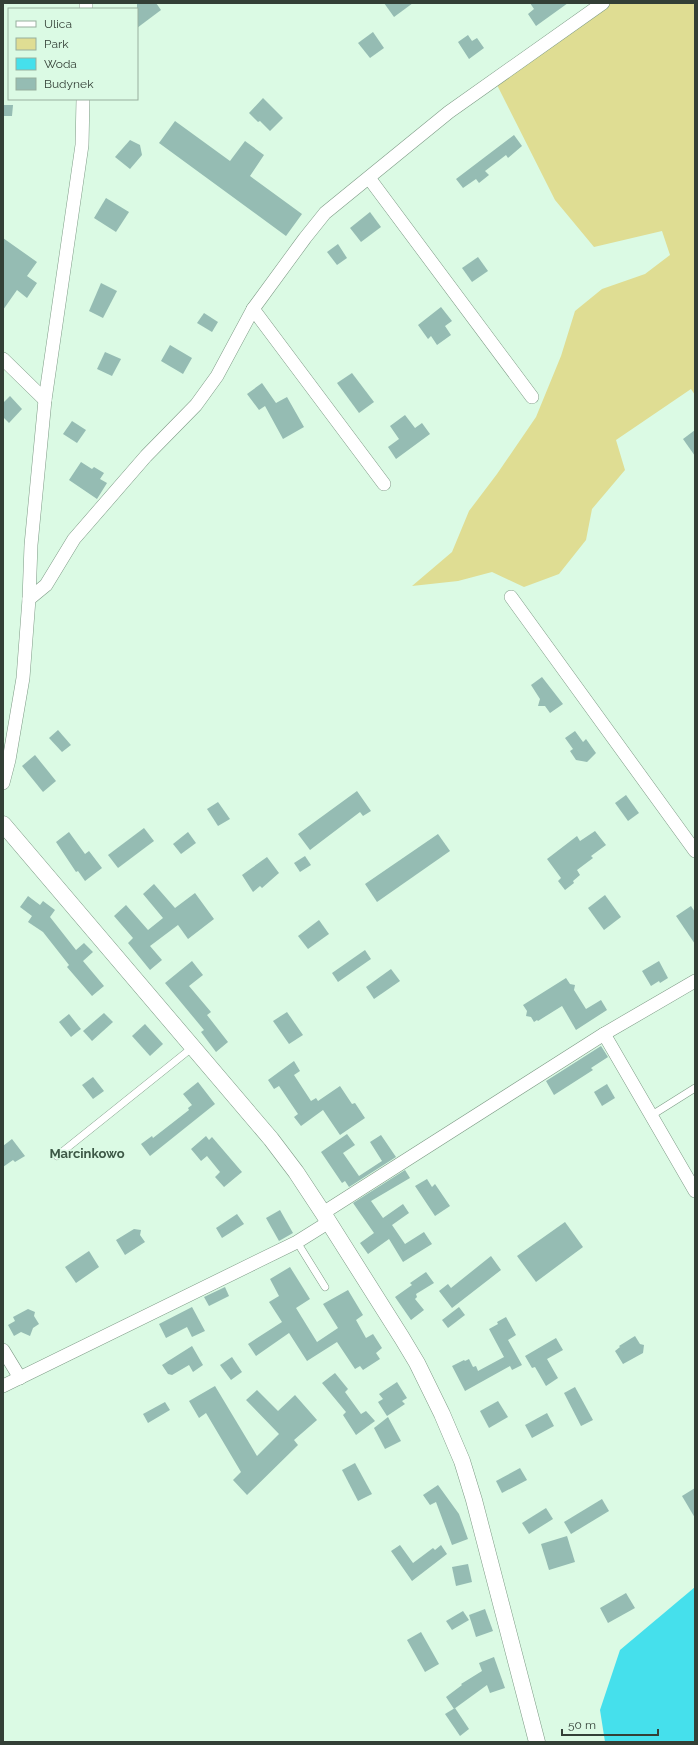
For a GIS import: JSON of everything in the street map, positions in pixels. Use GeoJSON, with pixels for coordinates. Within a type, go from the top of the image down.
{"type":"FeatureCollection","features":[{"type":"Feature","properties":{"kind":"street"},"geometry":{"type":"LineString","coordinates":[[30,598],[46,584],[74,538],[146,456],[196,406],[217,376],[252,309],[325,213],[449,112],[597,5]]}},
{"type":"Feature","properties":{"kind":"street"},"geometry":{"type":"LineString","coordinates":[[3,783],[9,760],[23,678],[30,598],[31,545],[45,400],[82,145],[83,100]]}},
{"type":"Feature","properties":{"kind":"street"},"geometry":{"type":"LineString","coordinates":[[369,178],[532,396]]}},
{"type":"Feature","properties":{"kind":"street"},"geometry":{"type":"LineString","coordinates":[[252,309],[384,484]]}},
{"type":"Feature","properties":{"kind":"street"},"geometry":{"type":"LineString","coordinates":[[3,359],[45,400]]}},
{"type":"Feature","properties":{"kind":"street"},"geometry":{"type":"LineString","coordinates":[[511,597],[695,851]]}},
{"type":"Feature","properties":{"kind":"street"},"geometry":{"type":"LineString","coordinates":[[3,824],[271,1139],[296,1172],[326,1218],[417,1363],[442,1414],[462,1461],[480,1521],[537,1742]]}},
{"type":"Feature","properties":{"kind":"street"},"geometry":{"type":"LineString","coordinates":[[3,1386],[297,1242],[326,1218],[604,1034],[695,981]]}},
{"type":"Feature","properties":{"kind":"street"},"geometry":{"type":"LineString","coordinates":[[604,1034],[652,1115],[691,1176],[695,1191]]}},
{"type":"Feature","properties":{"kind":"street"},"geometry":{"type":"LineString","coordinates":[[3,1350],[20,1378]]}},
{"type":"Feature","properties":{"kind":"lane"},"geometry":{"type":"LineString","coordinates":[[58,1156],[193,1046]]}},
{"type":"Feature","properties":{"kind":"lane"},"geometry":{"type":"LineString","coordinates":[[652,1115],[695,1088]]}},
{"type":"Feature","properties":{"kind":"lane"},"geometry":{"type":"LineString","coordinates":[[297,1242],[325,1287]]}},
{"type":"Feature","properties":{"kind":"green space"},"geometry":{"type":"Polygon","coordinates":[[[606,3],[695,3],[695,395],[691,389],[616,440],[625,470],[592,509],[586,540],[559,574],[524,587],[492,572],[458,581],[412,586],[452,552],[469,511],[497,474],[536,417],[561,356],[575,311],[602,289],[645,274],[670,255],[662,231],[594,247],[555,200],[495,81],[606,3]]]}},
{"type":"Feature","properties":{"kind":"water"},"geometry":{"type":"Polygon","coordinates":[[[695,1587],[695,1742],[605,1742],[600,1710],[620,1650],[695,1587]]]}},
{"type":"Feature","properties":{"kind":"building"},"geometry":{"type":"Polygon","coordinates":[[[137,3],[156,3],[161,10],[138,27],[137,3]]]}},
{"type":"Feature","properties":{"kind":"building"},"geometry":{"type":"Polygon","coordinates":[[[384,3],[413,3],[394,17],[384,3]]]}},
{"type":"Feature","properties":{"kind":"building"},"geometry":{"type":"Polygon","coordinates":[[[530,3],[568,3],[536,26],[528,14],[534,9],[530,3]]]}},
{"type":"Feature","properties":{"kind":"building"},"geometry":{"type":"Polygon","coordinates":[[[373,32],[384,48],[370,58],[358,43],[373,32]]]}},
{"type":"Feature","properties":{"kind":"building"},"geometry":{"type":"Polygon","coordinates":[[[468,35],[472,41],[477,38],[484,48],[469,59],[458,42],[468,35]]]}},
{"type":"Feature","properties":{"kind":"building"},"geometry":{"type":"Polygon","coordinates":[[[263,98],[283,118],[270,131],[249,113],[263,98]]]}},
{"type":"Feature","properties":{"kind":"building"},"geometry":{"type":"Polygon","coordinates":[[[3,105],[13,105],[12,116],[3,116],[3,105]]]}},
{"type":"Feature","properties":{"kind":"building"},"geometry":{"type":"Polygon","coordinates":[[[175,121],[230,161],[245,141],[264,155],[250,176],[302,214],[286,236],[159,143],[175,121]]]}},
{"type":"Feature","properties":{"kind":"building"},"geometry":{"type":"Polygon","coordinates":[[[514,135],[522,146],[508,158],[506,155],[485,171],[489,175],[479,183],[476,179],[463,188],[456,179],[514,135]]]}},
{"type":"Feature","properties":{"kind":"building"},"geometry":{"type":"Polygon","coordinates":[[[130,140],[140,145],[142,155],[130,169],[115,157],[130,140]]]}},
{"type":"Feature","properties":{"kind":"building"},"geometry":{"type":"Polygon","coordinates":[[[106,198],[129,212],[116,232],[94,218],[106,198]]]}},
{"type":"Feature","properties":{"kind":"building"},"geometry":{"type":"Polygon","coordinates":[[[370,212],[381,227],[361,242],[350,228],[370,212]]]}},
{"type":"Feature","properties":{"kind":"building"},"geometry":{"type":"Polygon","coordinates":[[[3,238],[37,262],[27,276],[37,283],[27,298],[17,290],[3,310],[3,238]]]}},
{"type":"Feature","properties":{"kind":"building"},"geometry":{"type":"Polygon","coordinates":[[[338,244],[347,258],[337,265],[327,252],[338,244]]]}},
{"type":"Feature","properties":{"kind":"building"},"geometry":{"type":"Polygon","coordinates":[[[478,257],[488,271],[472,282],[462,268],[478,257]]]}},
{"type":"Feature","properties":{"kind":"building"},"geometry":{"type":"Polygon","coordinates":[[[101,283],[117,291],[103,318],[89,311],[101,283]]]}},
{"type":"Feature","properties":{"kind":"building"},"geometry":{"type":"Polygon","coordinates":[[[441,307],[452,321],[445,326],[451,335],[437,345],[431,336],[428,339],[418,325],[441,307]]]}},
{"type":"Feature","properties":{"kind":"building"},"geometry":{"type":"Polygon","coordinates":[[[204,313],[218,322],[212,332],[197,323],[204,313]]]}},
{"type":"Feature","properties":{"kind":"building"},"geometry":{"type":"Polygon","coordinates":[[[170,345],[192,358],[183,374],[161,361],[170,345]]]}},
{"type":"Feature","properties":{"kind":"building"},"geometry":{"type":"Polygon","coordinates":[[[105,352],[121,359],[112,376],[97,369],[105,352]]]}},
{"type":"Feature","properties":{"kind":"building"},"geometry":{"type":"Polygon","coordinates":[[[352,373],[374,402],[359,413],[337,383],[352,373]]]}},
{"type":"Feature","properties":{"kind":"building"},"geometry":{"type":"Polygon","coordinates":[[[262,383],[276,403],[287,397],[304,427],[283,439],[265,406],[259,410],[247,394],[262,383]]]}},
{"type":"Feature","properties":{"kind":"building"},"geometry":{"type":"Polygon","coordinates":[[[10,396],[22,409],[9,423],[3,417],[3,403],[10,396]]]}},
{"type":"Feature","properties":{"kind":"building"},"geometry":{"type":"Polygon","coordinates":[[[405,415],[415,428],[422,423],[430,434],[396,459],[388,447],[399,439],[390,426],[405,415]]]}},
{"type":"Feature","properties":{"kind":"building"},"geometry":{"type":"Polygon","coordinates":[[[72,421],[86,430],[77,443],[63,434],[72,421]]]}},
{"type":"Feature","properties":{"kind":"building"},"geometry":{"type":"Polygon","coordinates":[[[695,430],[695,456],[683,439],[695,430]]]}},
{"type":"Feature","properties":{"kind":"building"},"geometry":{"type":"Polygon","coordinates":[[[81,462],[92,469],[94,467],[104,473],[100,479],[107,483],[97,499],[69,480],[81,462]]]}},
{"type":"Feature","properties":{"kind":"building"},"geometry":{"type":"Polygon","coordinates":[[[542,677],[563,704],[550,713],[545,706],[538,706],[540,699],[531,685],[542,677]]]}},
{"type":"Feature","properties":{"kind":"building"},"geometry":{"type":"Polygon","coordinates":[[[58,730],[71,745],[62,752],[49,738],[58,730]]]}},
{"type":"Feature","properties":{"kind":"building"},"geometry":{"type":"Polygon","coordinates":[[[575,731],[583,742],[586,739],[596,753],[587,762],[576,760],[570,751],[573,749],[565,738],[575,731]]]}},
{"type":"Feature","properties":{"kind":"building"},"geometry":{"type":"Polygon","coordinates":[[[35,755],[56,781],[43,792],[22,766],[35,755]]]}},
{"type":"Feature","properties":{"kind":"building"},"geometry":{"type":"Polygon","coordinates":[[[357,791],[371,811],[363,816],[360,812],[310,850],[298,834],[357,791]]]}},
{"type":"Feature","properties":{"kind":"building"},"geometry":{"type":"Polygon","coordinates":[[[626,795],[639,813],[628,821],[615,803],[626,795]]]}},
{"type":"Feature","properties":{"kind":"building"},"geometry":{"type":"Polygon","coordinates":[[[218,802],[230,819],[218,826],[207,809],[218,802]]]}},
{"type":"Feature","properties":{"kind":"building"},"geometry":{"type":"Polygon","coordinates":[[[144,828],[154,841],[118,868],[108,855],[144,828]]]}},
{"type":"Feature","properties":{"kind":"building"},"geometry":{"type":"Polygon","coordinates":[[[595,831],[606,845],[591,856],[593,858],[577,870],[580,875],[573,881],[574,883],[565,890],[558,881],[561,878],[547,859],[577,836],[580,841],[595,831]]]}},
{"type":"Feature","properties":{"kind":"building"},"geometry":{"type":"Polygon","coordinates":[[[69,832],[85,854],[89,851],[102,868],[85,881],[78,871],[76,872],[56,842],[69,832]]]}},
{"type":"Feature","properties":{"kind":"building"},"geometry":{"type":"Polygon","coordinates":[[[188,832],[196,843],[181,854],[173,844],[188,832]]]}},
{"type":"Feature","properties":{"kind":"building"},"geometry":{"type":"Polygon","coordinates":[[[438,834],[450,851],[377,902],[365,884],[438,834]]]}},
{"type":"Feature","properties":{"kind":"building"},"geometry":{"type":"Polygon","coordinates":[[[305,856],[311,865],[300,872],[294,863],[305,856]]]}},
{"type":"Feature","properties":{"kind":"building"},"geometry":{"type":"Polygon","coordinates":[[[267,857],[279,873],[262,888],[260,886],[253,892],[242,875],[267,857]]]}},
{"type":"Feature","properties":{"kind":"building"},"geometry":{"type":"Polygon","coordinates":[[[154,884],[175,908],[195,893],[214,919],[188,939],[178,925],[150,946],[162,960],[150,970],[128,943],[133,938],[114,916],[126,905],[148,930],[163,918],[143,894],[154,884]]]}},
{"type":"Feature","properties":{"kind":"building"},"geometry":{"type":"Polygon","coordinates":[[[605,895],[621,917],[604,930],[588,908],[605,895]]]}},
{"type":"Feature","properties":{"kind":"building"},"geometry":{"type":"Polygon","coordinates":[[[28,896],[40,905],[43,901],[55,910],[50,917],[76,950],[84,943],[93,952],[83,961],[104,986],[92,996],[67,967],[69,965],[43,932],[28,922],[32,916],[20,907],[28,896]]]}},
{"type":"Feature","properties":{"kind":"building"},"geometry":{"type":"Polygon","coordinates":[[[691,906],[695,912],[695,944],[676,916],[691,906]]]}},
{"type":"Feature","properties":{"kind":"building"},"geometry":{"type":"Polygon","coordinates":[[[319,920],[329,934],[308,949],[298,936],[319,920]]]}},
{"type":"Feature","properties":{"kind":"building"},"geometry":{"type":"Polygon","coordinates":[[[365,950],[371,959],[338,982],[332,973],[365,950]]]}},
{"type":"Feature","properties":{"kind":"building"},"geometry":{"type":"Polygon","coordinates":[[[192,961],[203,975],[189,986],[211,1012],[207,1015],[228,1042],[216,1052],[201,1032],[204,1030],[165,983],[192,961]]]}},
{"type":"Feature","properties":{"kind":"building"},"geometry":{"type":"Polygon","coordinates":[[[659,961],[668,978],[651,986],[642,971],[659,961]]]}},
{"type":"Feature","properties":{"kind":"building"},"geometry":{"type":"Polygon","coordinates":[[[391,969],[400,981],[374,999],[366,987],[391,969]]]}},
{"type":"Feature","properties":{"kind":"building"},"geometry":{"type":"Polygon","coordinates":[[[566,978],[570,984],[575,985],[574,990],[586,1009],[601,1000],[607,1010],[576,1030],[562,1006],[538,1021],[537,1020],[534,1022],[531,1017],[526,1016],[527,1011],[523,1005],[566,978]]]}},
{"type":"Feature","properties":{"kind":"building"},"geometry":{"type":"Polygon","coordinates":[[[287,1012],[303,1035],[289,1044],[273,1021],[287,1012]]]}},
{"type":"Feature","properties":{"kind":"building"},"geometry":{"type":"Polygon","coordinates":[[[104,1013],[113,1022],[92,1041],[83,1031],[104,1013]]]}},
{"type":"Feature","properties":{"kind":"building"},"geometry":{"type":"Polygon","coordinates":[[[69,1014],[81,1029],[71,1037],[59,1022],[69,1014]]]}},
{"type":"Feature","properties":{"kind":"building"},"geometry":{"type":"Polygon","coordinates":[[[145,1024],[163,1044],[150,1056],[132,1036],[145,1024]]]}},
{"type":"Feature","properties":{"kind":"building"},"geometry":{"type":"Polygon","coordinates":[[[601,1046],[608,1057],[591,1068],[593,1070],[554,1095],[546,1081],[601,1046]]]}},
{"type":"Feature","properties":{"kind":"building"},"geometry":{"type":"Polygon","coordinates":[[[294,1061],[300,1071],[294,1075],[311,1101],[316,1098],[318,1101],[340,1086],[352,1104],[355,1103],[365,1118],[340,1135],[323,1110],[301,1126],[294,1117],[298,1114],[279,1086],[274,1089],[268,1080],[294,1061]]]}},
{"type":"Feature","properties":{"kind":"building"},"geometry":{"type":"Polygon","coordinates":[[[93,1077],[104,1091],[93,1099],[82,1085],[93,1077]]]}},
{"type":"Feature","properties":{"kind":"building"},"geometry":{"type":"Polygon","coordinates":[[[198,1082],[215,1104],[150,1156],[141,1144],[152,1136],[153,1138],[189,1110],[188,1108],[192,1105],[183,1094],[198,1082]]]}},
{"type":"Feature","properties":{"kind":"building"},"geometry":{"type":"Polygon","coordinates":[[[607,1084],[615,1098],[602,1106],[594,1092],[607,1084]]]}},
{"type":"Feature","properties":{"kind":"building"},"geometry":{"type":"Polygon","coordinates":[[[347,1134],[355,1145],[343,1153],[359,1176],[382,1161],[370,1142],[381,1135],[396,1157],[349,1187],[345,1181],[342,1183],[321,1152],[347,1134]]]}},
{"type":"Feature","properties":{"kind":"building"},"geometry":{"type":"Polygon","coordinates":[[[206,1136],[209,1140],[212,1137],[242,1172],[224,1187],[215,1177],[220,1172],[207,1156],[201,1161],[191,1149],[206,1136]]]}},
{"type":"Feature","properties":{"kind":"building"},"geometry":{"type":"Polygon","coordinates":[[[12,1139],[25,1156],[15,1162],[13,1160],[3,1167],[3,1146],[12,1139]]]}},
{"type":"Feature","properties":{"kind":"building"},"geometry":{"type":"Polygon","coordinates":[[[405,1170],[410,1178],[371,1201],[383,1218],[403,1204],[409,1213],[392,1225],[405,1244],[424,1232],[432,1244],[403,1262],[389,1239],[368,1254],[360,1243],[374,1233],[353,1203],[405,1170]]]}},
{"type":"Feature","properties":{"kind":"building"},"geometry":{"type":"Polygon","coordinates":[[[427,1179],[432,1187],[435,1184],[450,1206],[435,1216],[415,1186],[427,1179]]]}},
{"type":"Feature","properties":{"kind":"building"},"geometry":{"type":"Polygon","coordinates":[[[280,1210],[293,1233],[279,1241],[266,1218],[280,1210]]]}},
{"type":"Feature","properties":{"kind":"building"},"geometry":{"type":"Polygon","coordinates":[[[237,1214],[244,1224],[222,1238],[216,1228],[237,1214]]]}},
{"type":"Feature","properties":{"kind":"building"},"geometry":{"type":"Polygon","coordinates":[[[565,1222],[583,1247],[536,1282],[517,1256],[565,1222]]]}},
{"type":"Feature","properties":{"kind":"building"},"geometry":{"type":"Polygon","coordinates":[[[134,1229],[141,1230],[140,1235],[145,1242],[125,1255],[116,1240],[134,1229]]]}},
{"type":"Feature","properties":{"kind":"building"},"geometry":{"type":"Polygon","coordinates":[[[89,1251],[99,1267],[76,1283],[65,1267],[89,1251]]]}},
{"type":"Feature","properties":{"kind":"building"},"geometry":{"type":"Polygon","coordinates":[[[491,1256],[501,1270],[452,1308],[439,1291],[448,1284],[451,1288],[491,1256]]]}},
{"type":"Feature","properties":{"kind":"building"},"geometry":{"type":"Polygon","coordinates":[[[290,1267],[310,1299],[296,1308],[317,1342],[338,1328],[323,1304],[348,1290],[363,1315],[356,1320],[366,1338],[373,1334],[382,1348],[376,1353],[380,1359],[363,1370],[360,1366],[355,1369],[337,1342],[307,1361],[289,1333],[256,1356],[248,1344],[282,1322],[269,1302],[279,1296],[270,1279],[290,1267]]]}},
{"type":"Feature","properties":{"kind":"building"},"geometry":{"type":"Polygon","coordinates":[[[426,1272],[434,1283],[416,1294],[417,1297],[415,1299],[424,1310],[411,1320],[395,1297],[412,1285],[410,1283],[426,1272]]]}},
{"type":"Feature","properties":{"kind":"building"},"geometry":{"type":"Polygon","coordinates":[[[225,1287],[229,1296],[209,1306],[204,1297],[225,1287]]]}},
{"type":"Feature","properties":{"kind":"building"},"geometry":{"type":"Polygon","coordinates":[[[192,1307],[205,1331],[192,1337],[187,1327],[166,1338],[159,1324],[192,1307]]]}},
{"type":"Feature","properties":{"kind":"building"},"geometry":{"type":"Polygon","coordinates":[[[459,1307],[465,1315],[448,1328],[442,1320],[459,1307]]]}},
{"type":"Feature","properties":{"kind":"building"},"geometry":{"type":"Polygon","coordinates":[[[28,1309],[35,1312],[34,1316],[39,1324],[33,1328],[30,1336],[21,1332],[14,1336],[8,1325],[15,1321],[13,1317],[28,1309]]]}},
{"type":"Feature","properties":{"kind":"building"},"geometry":{"type":"Polygon","coordinates":[[[506,1317],[516,1335],[508,1340],[522,1365],[512,1370],[510,1366],[465,1391],[452,1366],[469,1359],[473,1367],[476,1366],[478,1371],[504,1357],[489,1329],[506,1317]]]}},
{"type":"Feature","properties":{"kind":"building"},"geometry":{"type":"Polygon","coordinates":[[[635,1336],[640,1344],[644,1345],[643,1353],[623,1364],[615,1351],[620,1347],[619,1346],[635,1336]]]}},
{"type":"Feature","properties":{"kind":"building"},"geometry":{"type":"Polygon","coordinates":[[[556,1338],[563,1350],[547,1359],[558,1378],[546,1386],[535,1367],[532,1368],[525,1356],[556,1338]]]}},
{"type":"Feature","properties":{"kind":"building"},"geometry":{"type":"Polygon","coordinates":[[[192,1346],[203,1365],[193,1372],[189,1365],[172,1375],[168,1374],[162,1365],[192,1346]]]}},
{"type":"Feature","properties":{"kind":"building"},"geometry":{"type":"Polygon","coordinates":[[[232,1357],[242,1372],[231,1380],[220,1365],[232,1357]]]}},
{"type":"Feature","properties":{"kind":"building"},"geometry":{"type":"Polygon","coordinates":[[[335,1373],[348,1389],[345,1392],[361,1414],[366,1411],[375,1421],[356,1435],[343,1415],[346,1412],[322,1383],[335,1373]]]}},
{"type":"Feature","properties":{"kind":"building"},"geometry":{"type":"Polygon","coordinates":[[[397,1382],[407,1398],[402,1401],[405,1404],[387,1416],[378,1402],[383,1399],[379,1394],[397,1382]]]}},
{"type":"Feature","properties":{"kind":"building"},"geometry":{"type":"Polygon","coordinates":[[[215,1386],[257,1456],[279,1434],[246,1400],[257,1390],[278,1411],[295,1395],[317,1420],[294,1440],[298,1445],[247,1495],[233,1480],[241,1472],[206,1413],[199,1418],[189,1401],[215,1386]]]}},
{"type":"Feature","properties":{"kind":"building"},"geometry":{"type":"Polygon","coordinates":[[[575,1387],[593,1420],[581,1426],[564,1393],[575,1387]]]}},
{"type":"Feature","properties":{"kind":"building"},"geometry":{"type":"Polygon","coordinates":[[[498,1401],[508,1417],[489,1428],[480,1411],[498,1401]]]}},
{"type":"Feature","properties":{"kind":"building"},"geometry":{"type":"Polygon","coordinates":[[[165,1402],[170,1410],[148,1423],[143,1414],[165,1402]]]}},
{"type":"Feature","properties":{"kind":"building"},"geometry":{"type":"Polygon","coordinates":[[[547,1413],[554,1426],[532,1438],[525,1425],[547,1413]]]}},
{"type":"Feature","properties":{"kind":"building"},"geometry":{"type":"Polygon","coordinates":[[[388,1417],[401,1441],[385,1449],[374,1428],[388,1417]]]}},
{"type":"Feature","properties":{"kind":"building"},"geometry":{"type":"Polygon","coordinates":[[[355,1463],[372,1494],[358,1501],[342,1470],[355,1463]]]}},
{"type":"Feature","properties":{"kind":"building"},"geometry":{"type":"Polygon","coordinates":[[[520,1468],[527,1480],[502,1493],[496,1481],[520,1468]]]}},
{"type":"Feature","properties":{"kind":"building"},"geometry":{"type":"Polygon","coordinates":[[[438,1485],[459,1514],[468,1539],[452,1545],[436,1502],[430,1505],[423,1495],[438,1485]]]}},
{"type":"Feature","properties":{"kind":"building"},"geometry":{"type":"Polygon","coordinates":[[[695,1488],[695,1518],[682,1496],[695,1488]]]}},
{"type":"Feature","properties":{"kind":"building"},"geometry":{"type":"Polygon","coordinates":[[[602,1499],[609,1511],[571,1534],[564,1522],[602,1499]]]}},
{"type":"Feature","properties":{"kind":"building"},"geometry":{"type":"Polygon","coordinates":[[[546,1508],[553,1519],[529,1534],[522,1523],[546,1508]]]}},
{"type":"Feature","properties":{"kind":"building"},"geometry":{"type":"Polygon","coordinates":[[[567,1536],[575,1562],[549,1570],[541,1544],[567,1536]]]}},
{"type":"Feature","properties":{"kind":"building"},"geometry":{"type":"Polygon","coordinates":[[[400,1545],[413,1563],[433,1548],[435,1550],[441,1545],[447,1554],[412,1581],[391,1551],[400,1545]]]}},
{"type":"Feature","properties":{"kind":"building"},"geometry":{"type":"Polygon","coordinates":[[[468,1564],[472,1582],[456,1586],[452,1567],[468,1564]]]}},
{"type":"Feature","properties":{"kind":"building"},"geometry":{"type":"Polygon","coordinates":[[[626,1593],[635,1608],[608,1623],[600,1608],[626,1593]]]}},
{"type":"Feature","properties":{"kind":"building"},"geometry":{"type":"Polygon","coordinates":[[[485,1609],[493,1631],[476,1637],[469,1615],[485,1609]]]}},
{"type":"Feature","properties":{"kind":"building"},"geometry":{"type":"Polygon","coordinates":[[[463,1611],[469,1620],[452,1630],[446,1621],[463,1611]]]}},
{"type":"Feature","properties":{"kind":"building"},"geometry":{"type":"Polygon","coordinates":[[[421,1632],[439,1664],[425,1672],[407,1640],[421,1632]]]}},
{"type":"Feature","properties":{"kind":"building"},"geometry":{"type":"Polygon","coordinates":[[[494,1657],[505,1688],[490,1693],[487,1685],[454,1709],[446,1697],[462,1685],[461,1684],[482,1671],[479,1663],[494,1657]]]}},
{"type":"Feature","properties":{"kind":"building"},"geometry":{"type":"Polygon","coordinates":[[[455,1708],[469,1729],[460,1736],[445,1714],[455,1708]]]}},
{"type":"Feature","properties":{"kind":"district","name":"Marcinkowo"},"geometry":{"type":"Point","coordinates":[87,1153]}}]}
